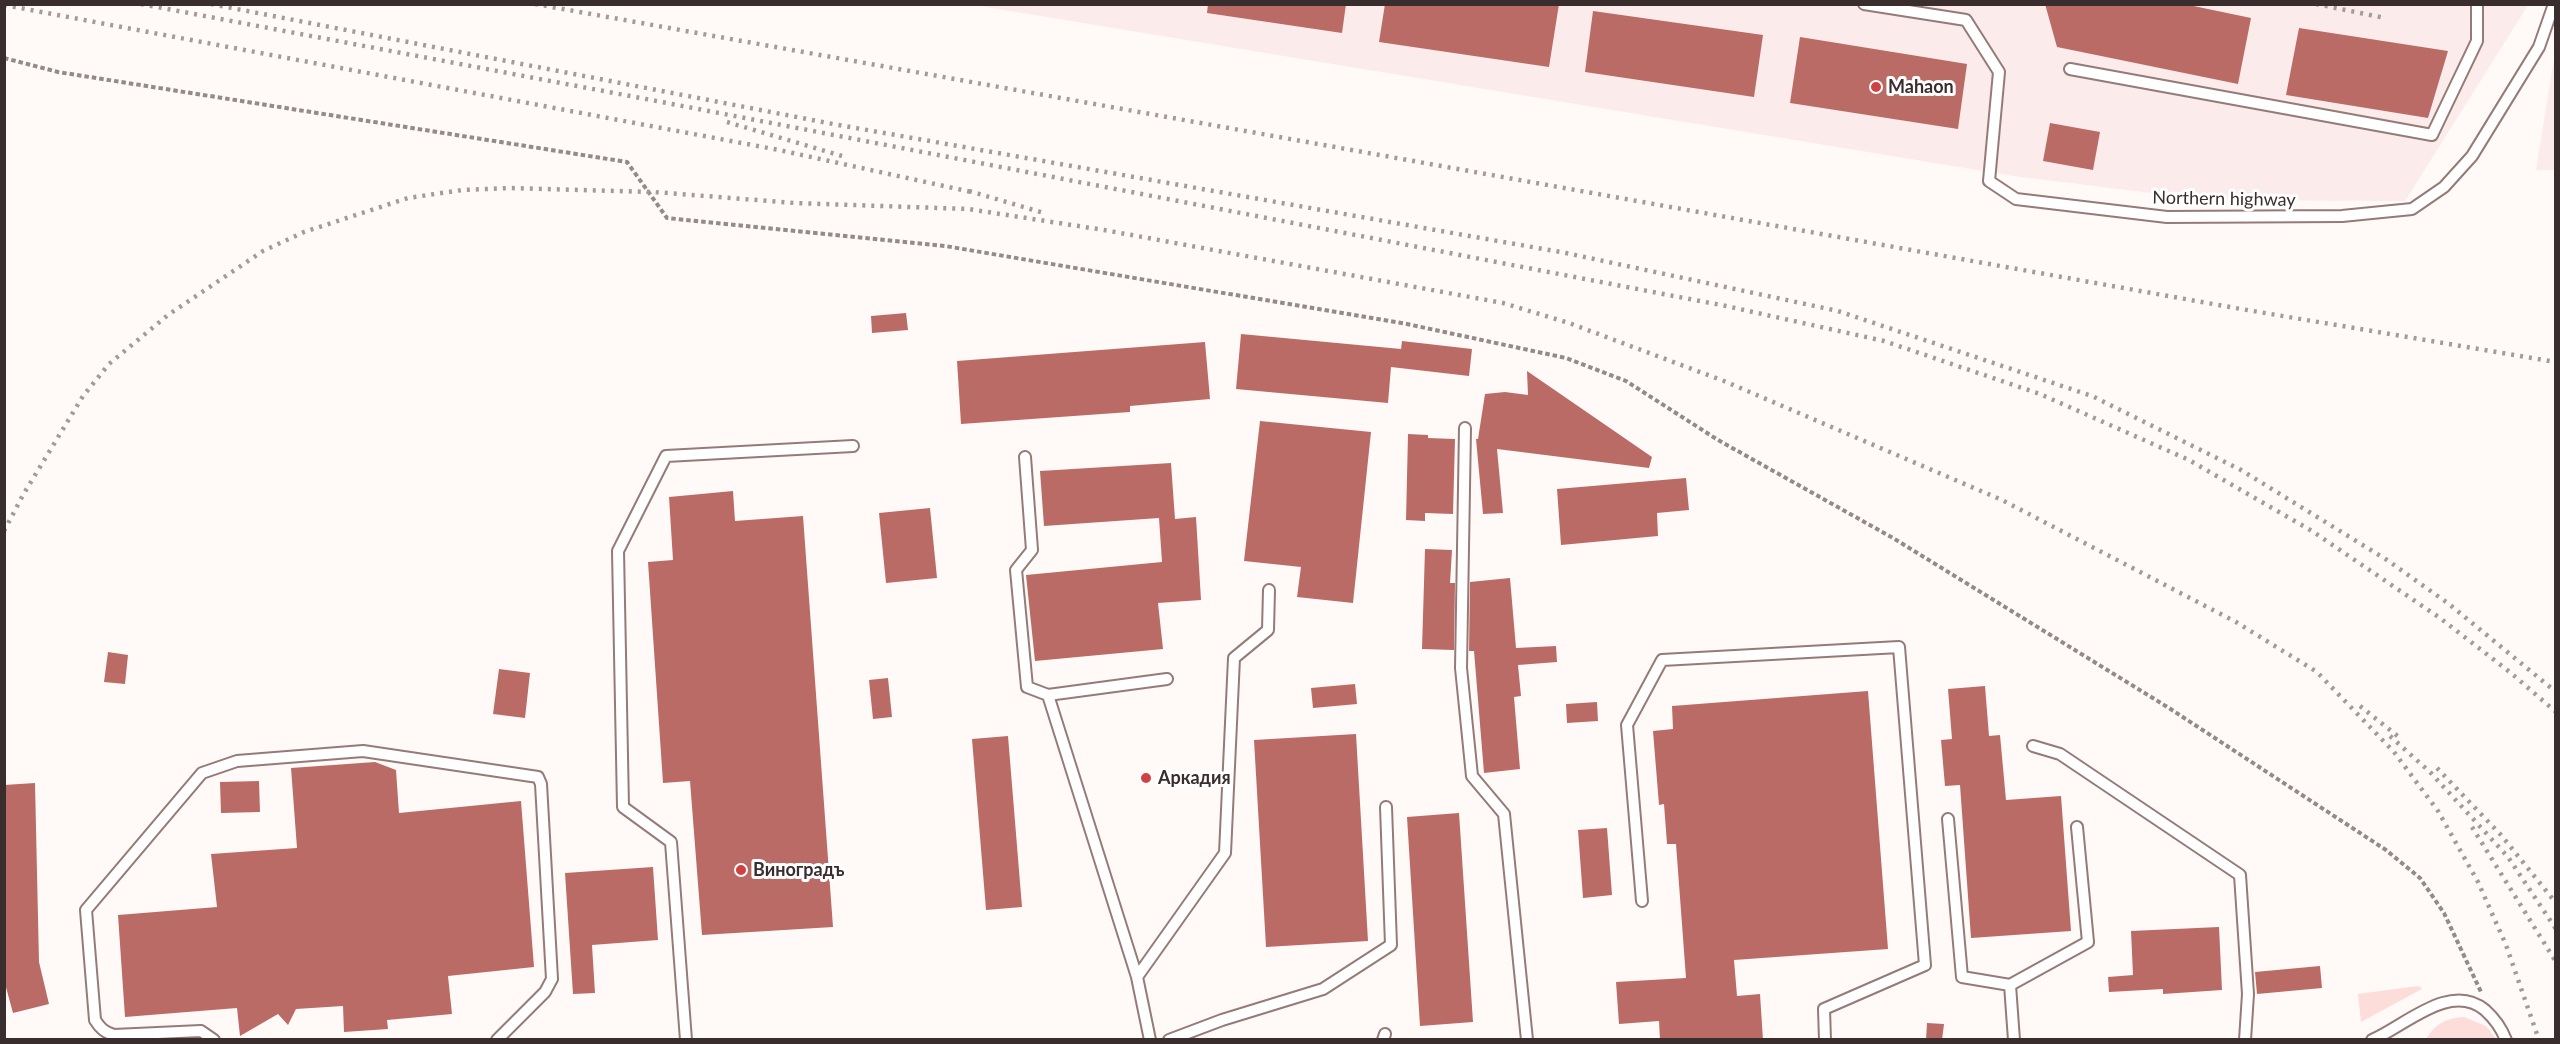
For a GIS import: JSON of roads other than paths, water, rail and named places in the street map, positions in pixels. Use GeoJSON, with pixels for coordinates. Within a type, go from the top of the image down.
{"type":"FeatureCollection","features":[{"type":"Feature","properties":{"kind":"lane","name":"Northern highway"},"geometry":{"type":"LineString","coordinates":[[1864,4],[1966,20],[1999,72],[1989,181],[2016,199],[2168,217],[2342,216],[2412,209],[2444,187],[2472,156],[2539,47],[2554,4]]}},
{"type":"Feature","properties":{"kind":"lane"},"geometry":{"type":"LineString","coordinates":[[2070,69],[2432,135],[2477,41],[2477,4]]}},
{"type":"Feature","properties":{"kind":"lane"},"geometry":{"type":"LineString","coordinates":[[1465,428],[1461,668],[1472,776],[1504,814],[1527,1040]]}},
{"type":"Feature","properties":{"kind":"lane"},"geometry":{"type":"LineString","coordinates":[[686,1040],[671,842],[623,807],[618,551],[666,456],[853,446]]}},
{"type":"Feature","properties":{"kind":"lane"},"geometry":{"type":"LineString","coordinates":[[1025,457],[1032,550],[1016,570],[1027,687],[1048,695],[1167,679]]}},
{"type":"Feature","properties":{"kind":"lane"},"geometry":{"type":"LineString","coordinates":[[1137,976],[1225,853],[1233,658],[1268,630],[1269,590]]}},
{"type":"Feature","properties":{"kind":"lane"},"geometry":{"type":"LineString","coordinates":[[1642,901],[1627,725],[1662,660],[1899,647],[1925,965],[1824,1009],[1825,1040]]}},
{"type":"Feature","properties":{"kind":"lane"},"geometry":{"type":"LineString","coordinates":[[1048,695],[1137,976],[1150,1040]]}},
{"type":"Feature","properties":{"kind":"lane"},"geometry":{"type":"LineString","coordinates":[[2033,746],[2060,753],[2240,875],[2248,994],[2245,1040]]}},
{"type":"Feature","properties":{"kind":"lane"},"geometry":{"type":"LineString","coordinates":[[214,1040],[201,1031],[114,1035],[106,1033],[99,1027],[95,1020],[86,910],[202,773],[237,761],[363,751],[538,777],[542,784],[552,979],[545,992],[497,1040]]}},
{"type":"Feature","properties":{"kind":"lane"},"geometry":{"type":"LineString","coordinates":[[1169,1040],[1222,1020],[1323,989],[1391,945],[1386,807]]}},
{"type":"Feature","properties":{"kind":"lane"},"geometry":{"type":"LineString","coordinates":[[1948,819],[1962,977],[2010,985],[2088,942],[2077,827]]}},
{"type":"Feature","properties":{"kind":"lane"},"geometry":{"type":"LineString","coordinates":[[2010,985],[2014,1040]]}},
{"type":"Feature","properties":{"kind":"lane"},"geometry":{"type":"LineString","coordinates":[[2372,1040],[2416,1015],[2440,1004],[2458,1000],[2475,1002],[2499,1023],[2506,1040]]}},
{"type":"Feature","properties":{"kind":"railway"},"geometry":{"type":"LineString","coordinates":[[141,4],[1726,306],[1884,341],[2040,394],[2189,460],[2312,531],[2440,618],[2511,673],[2556,712]]}},
{"type":"Feature","properties":{"kind":"railway"},"geometry":{"type":"LineString","coordinates":[[211,4],[833,124],[1566,253],[1838,311],[2092,396],[2241,470],[2387,560],[2449,604],[2556,692]]}},
{"type":"Feature","properties":{"kind":"railway"},"geometry":{"type":"LineString","coordinates":[[535,4],[2241,309],[2556,362]]}},
{"type":"Feature","properties":{"kind":"railway"},"geometry":{"type":"LineString","coordinates":[[2316,4],[2385,18]]}},
{"type":"Feature","properties":{"kind":"railway"},"geometry":{"type":"LineString","coordinates":[[4,5],[779,150],[976,193]]}},
{"type":"Feature","properties":{"kind":"railway"},"geometry":{"type":"LineString","coordinates":[[727,122],[842,156]]}},
{"type":"Feature","properties":{"kind":"railway"},"geometry":{"type":"LineString","coordinates":[[4,531],[83,396],[109,364],[168,315],[263,251],[304,232],[408,198],[462,190],[510,188],[654,192],[795,203],[968,209],[1104,230],[1503,303],[1569,323],[1724,381],[2002,500],[2236,622],[2317,672],[2394,752],[2438,811],[2478,882],[2506,945],[2539,1040]]}},
{"type":"Feature","properties":{"kind":"railway"},"geometry":{"type":"LineString","coordinates":[[969,191],[1044,213]]}},
{"type":"Feature","properties":{"kind":"railway"},"geometry":{"type":"LineString","coordinates":[[2360,706],[2400,738]]}},
{"type":"Feature","properties":{"kind":"railway"},"geometry":{"type":"LineString","coordinates":[[2390,736],[2430,772],[2508,857],[2556,929]]}},
{"type":"Feature","properties":{"kind":"railway"},"geometry":{"type":"LineString","coordinates":[[2437,768],[2501,835],[2556,903]]}},
{"type":"Feature","properties":{"kind":"railway"},"geometry":{"type":"LineString","coordinates":[[2472,827],[2556,962]]}},
{"type":"Feature","properties":{"kind":"place","name":"Mahaon"},"geometry":{"type":"Point","coordinates":[1876,87]}},
{"type":"Feature","properties":{"kind":"place","name":"Аркадия"},"geometry":{"type":"Point","coordinates":[1146,778]}},
{"type":"Feature","properties":{"kind":"place","name":"Виноградъ"},"geometry":{"type":"Point","coordinates":[741,870]}}]}
